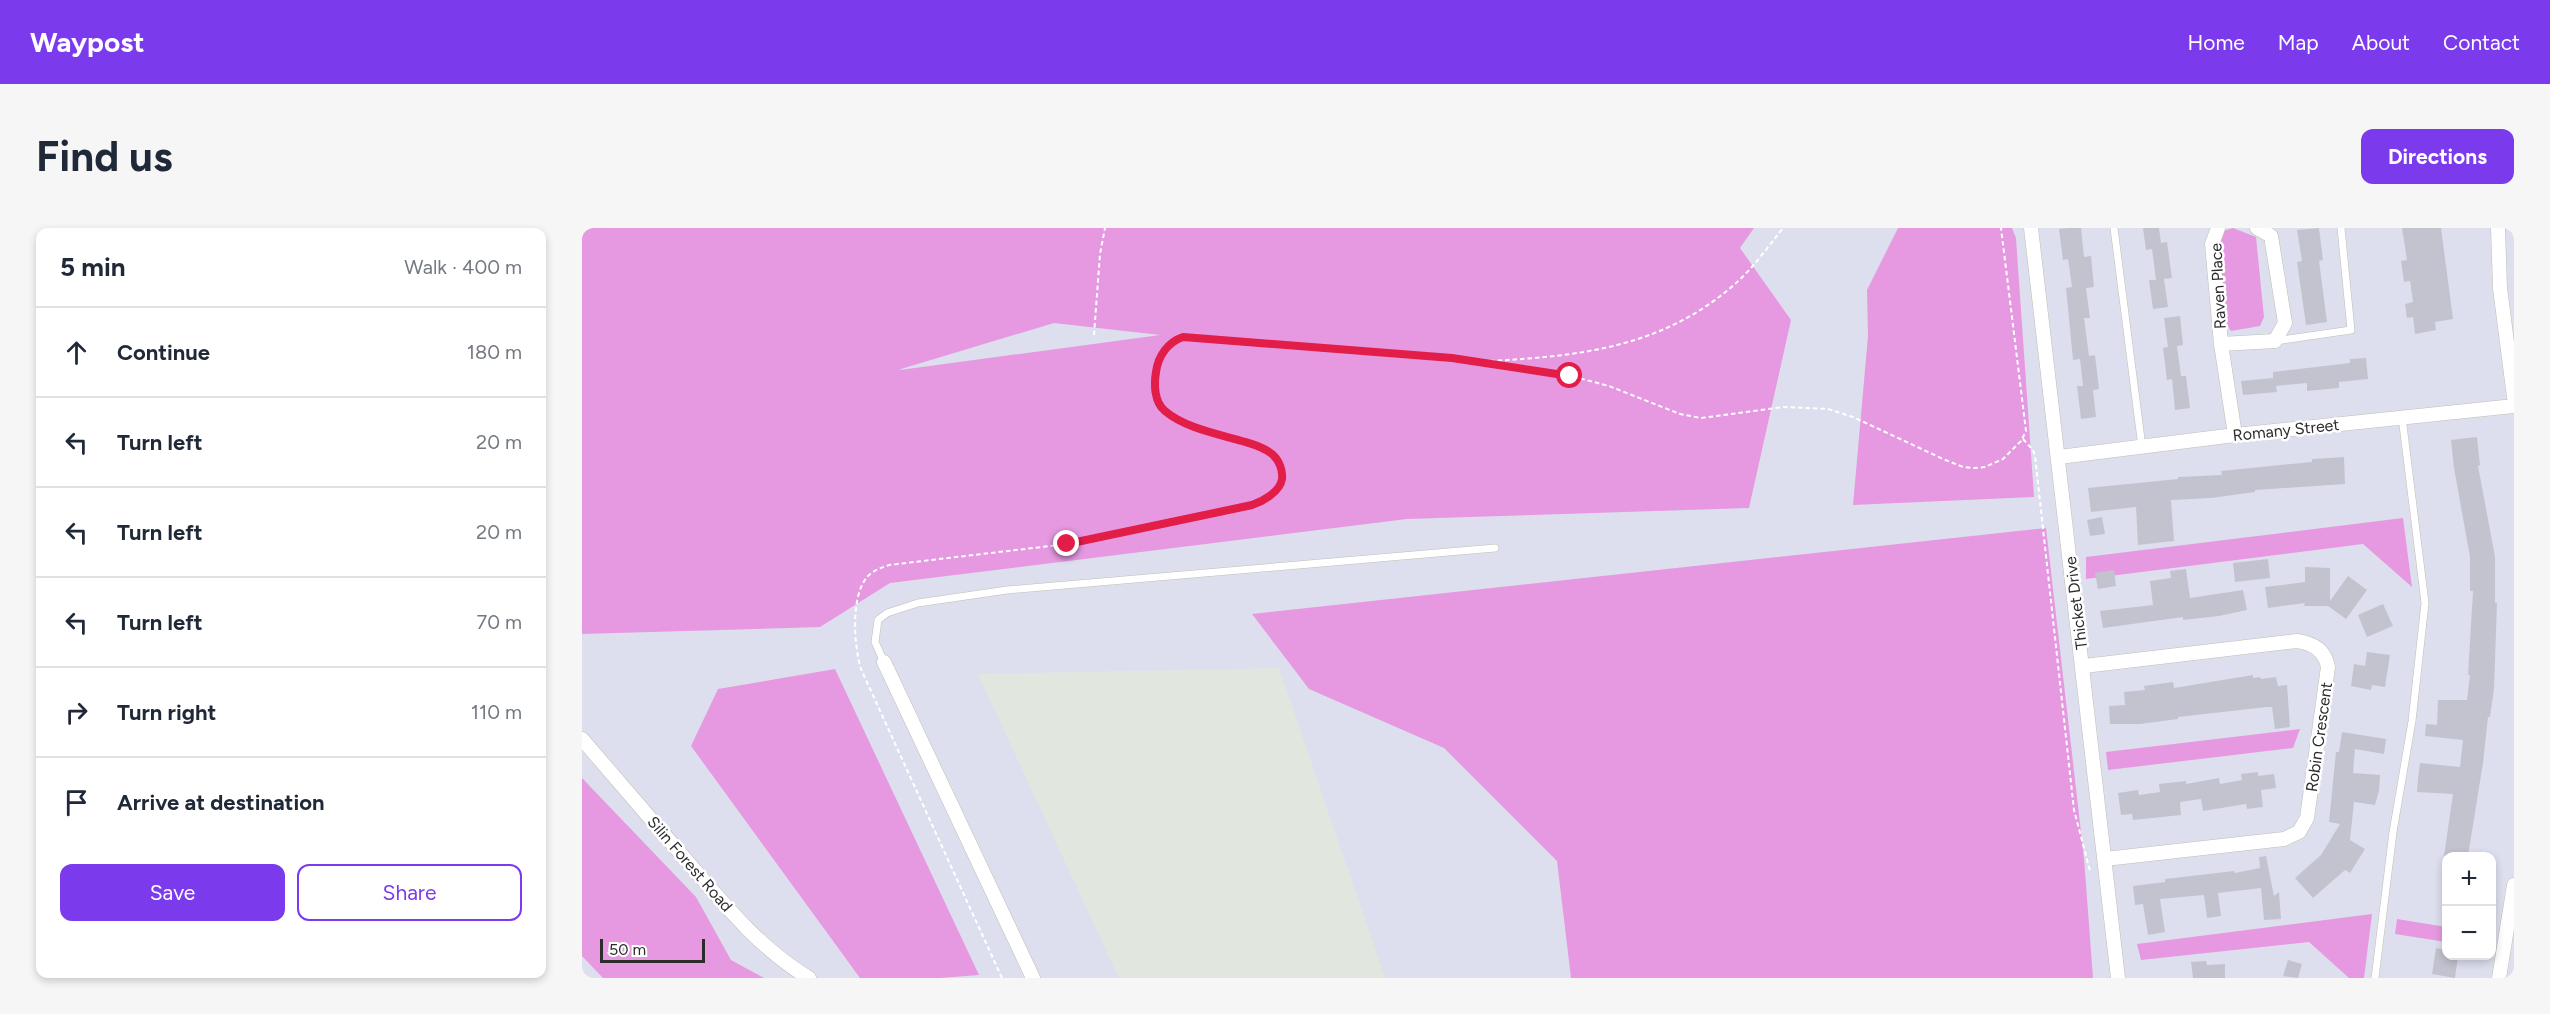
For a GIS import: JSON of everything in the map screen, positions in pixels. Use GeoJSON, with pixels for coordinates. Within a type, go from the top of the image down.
{"type":"FeatureCollection","features":[{"type":"Feature","properties":{"kind":"street","name":"Thicket Drive"},"geometry":{"type":"LineString","coordinates":[[2031,228],[2084,666],[2118,978]]}},
{"type":"Feature","properties":{"kind":"street","name":"Raven Place"},"geometry":{"type":"LineString","coordinates":[[2218,228],[2212,244],[2221,344],[2235,435]]}},
{"type":"Feature","properties":{"kind":"street"},"geometry":{"type":"LineString","coordinates":[[2257,228],[2271,236],[2285,323],[2276,341]]}},
{"type":"Feature","properties":{"kind":"street"},"geometry":{"type":"LineString","coordinates":[[2498,228],[2500,288],[2514,397]]}},
{"type":"Feature","properties":{"kind":"street","name":"Raven Place"},"geometry":{"type":"LineString","coordinates":[[2221,344],[2276,341]]}},
{"type":"Feature","properties":{"kind":"street","name":"Romany Street"},"geometry":{"type":"LineString","coordinates":[[2059,457],[2235,435],[2514,406]]}},
{"type":"Feature","properties":{"kind":"street","name":"Robin Crescent"},"geometry":{"type":"LineString","coordinates":[[2084,666],[2297,641],[2308,642],[2322,652],[2328,667],[2307,818],[2299,832],[2284,839],[2105,859]]}},
{"type":"Feature","properties":{"kind":"street"},"geometry":{"type":"LineString","coordinates":[[884,662],[1033,978]]}},
{"type":"Feature","properties":{"kind":"street","name":"Silin Forest Road"},"geometry":{"type":"LineString","coordinates":[[582,739],[711,889],[758,938],[790,967],[809,978]]}},
{"type":"Feature","properties":{"kind":"street"},"geometry":{"type":"LineString","coordinates":[[2499,978],[2514,885]]}},
{"type":"Feature","properties":{"kind":"lane"},"geometry":{"type":"LineString","coordinates":[[2114,228],[2142,447]]}},
{"type":"Feature","properties":{"kind":"lane"},"geometry":{"type":"LineString","coordinates":[[2276,341],[2351,330],[2341,228]]}},
{"type":"Feature","properties":{"kind":"lane"},"geometry":{"type":"LineString","coordinates":[[2375,978],[2393,832],[2412,722],[2425,603],[2402,417]]}},
{"type":"Feature","properties":{"kind":"lane"},"geometry":{"type":"LineString","coordinates":[[884,662],[875,642],[878,620],[887,613],[918,603],[1007,590],[1495,548]]}},
{"type":"Feature","properties":{"kind":"path"},"geometry":{"type":"LineString","coordinates":[[1094,335],[1100,254],[1106,228]]}},
{"type":"Feature","properties":{"kind":"path"},"geometry":{"type":"LineString","coordinates":[[1482,362],[1548,358],[1640,340],[1667,329],[1694,315],[1737,282],[1783,228]]}},
{"type":"Feature","properties":{"kind":"path"},"geometry":{"type":"LineString","coordinates":[[1002,978],[861,669],[856,654],[859,592],[868,576],[889,565],[1067,544],[1264,501],[1281,484],[1282,474],[1272,454],[1258,446],[1205,430],[1163,410],[1155,387],[1158,362],[1170,344],[1183,337],[1482,362],[1570,376],[1609,386],[1665,408],[1701,418],[1784,407],[1828,409],[1853,417],[1963,467],[1985,467],[1996,464],[2023,439],[2026,431],[2001,228]]}},
{"type":"Feature","properties":{"kind":"path"},"geometry":{"type":"LineString","coordinates":[[2023,439],[2033,450],[2035,456],[2074,810],[2091,875]]}},
{"type":"Feature","properties":{"kind":"shaded area"},"geometry":{"type":"Polygon","coordinates":[[[582,228],[1754,228],[1740,248],[1791,320],[1749,508],[1407,519],[890,583],[820,627],[582,634],[582,228]],[[1054,323],[900,370],[1160,335],[1054,323]]]}},
{"type":"Feature","properties":{"kind":"shaded area"},"geometry":{"type":"Polygon","coordinates":[[[1898,228],[2012,228],[2016,238],[2034,497],[1853,505],[1868,336],[1867,290],[1898,228]]]}},
{"type":"Feature","properties":{"kind":"shaded area"},"geometry":{"type":"Polygon","coordinates":[[[2233,228],[2256,237],[2264,317],[2260,326],[2231,331],[2224,321],[2217,240],[2223,231],[2233,228]]]}},
{"type":"Feature","properties":{"kind":"shaded area"},"geometry":{"type":"Polygon","coordinates":[[[2403,518],[2412,587],[2363,544],[2086,579],[2086,557],[2403,518]]]}},
{"type":"Feature","properties":{"kind":"shaded area"},"geometry":{"type":"Polygon","coordinates":[[[2046,528],[2084,858],[2093,978],[1571,978],[1557,861],[1444,748],[1309,689],[1252,614],[2046,528]]]}},
{"type":"Feature","properties":{"kind":"shaded area"},"geometry":{"type":"Polygon","coordinates":[[[1279,668],[1385,978],[1119,978],[978,674],[1279,668]]]}},
{"type":"Feature","properties":{"kind":"shaded area"},"geometry":{"type":"Polygon","coordinates":[[[835,669],[979,975],[940,978],[860,978],[691,746],[718,689],[835,669]]]}},
{"type":"Feature","properties":{"kind":"shaded area"},"geometry":{"type":"Polygon","coordinates":[[[2300,729],[2293,748],[2108,770],[2106,752],[2300,729]]]}},
{"type":"Feature","properties":{"kind":"shaded area"},"geometry":{"type":"Polygon","coordinates":[[[582,778],[696,897],[731,960],[764,978],[603,978],[582,956],[582,778]]]}},
{"type":"Feature","properties":{"kind":"shaded area"},"geometry":{"type":"Polygon","coordinates":[[[2372,914],[2364,978],[2349,978],[2309,942],[2141,960],[2137,944],[2372,914]]]}},
{"type":"Feature","properties":{"kind":"shaded area"},"geometry":{"type":"Polygon","coordinates":[[[2397,919],[2442,926],[2442,941],[2395,934],[2397,919]]]}},
{"type":"Feature","properties":{"kind":"building"},"geometry":{"type":"Polygon","coordinates":[[[2081,228],[2084,257],[2091,256],[2094,287],[2086,288],[2090,318],[2084,318],[2089,356],[2095,355],[2099,389],[2093,390],[2096,417],[2081,419],[2077,386],[2083,386],[2080,359],[2073,360],[2066,288],[2072,287],[2068,259],[2063,260],[2059,229],[2081,228]]]}},
{"type":"Feature","properties":{"kind":"building"},"geometry":{"type":"Polygon","coordinates":[[[2143,228],[2159,228],[2161,243],[2167,242],[2172,278],[2164,279],[2168,307],[2153,309],[2149,280],[2156,280],[2152,249],[2146,250],[2143,228]]]}},
{"type":"Feature","properties":{"kind":"building"},"geometry":{"type":"Polygon","coordinates":[[[2319,228],[2323,260],[2319,261],[2327,322],[2306,325],[2297,262],[2302,261],[2297,230],[2319,228]]]}},
{"type":"Feature","properties":{"kind":"building"},"geometry":{"type":"Polygon","coordinates":[[[2402,228],[2441,228],[2453,319],[2435,322],[2436,330],[2415,334],[2413,317],[2407,318],[2405,304],[2413,302],[2410,281],[2404,282],[2401,261],[2407,260],[2402,228]]]}},
{"type":"Feature","properties":{"kind":"building"},"geometry":{"type":"Polygon","coordinates":[[[2180,316],[2183,345],[2177,346],[2181,376],[2186,376],[2190,408],[2175,410],[2172,379],[2167,380],[2163,348],[2168,347],[2164,318],[2180,316]]]}},
{"type":"Feature","properties":{"kind":"building"},"geometry":{"type":"Polygon","coordinates":[[[2366,358],[2368,379],[2339,382],[2339,388],[2307,391],[2307,383],[2276,386],[2277,392],[2243,395],[2241,381],[2273,378],[2273,372],[2350,363],[2350,359],[2366,358]]]}},
{"type":"Feature","properties":{"kind":"building"},"geometry":{"type":"Polygon","coordinates":[[[2477,437],[2480,465],[2478,466],[2495,557],[2495,603],[2497,603],[2494,689],[2469,852],[2445,852],[2453,794],[2417,792],[2420,763],[2460,767],[2463,740],[2425,736],[2426,724],[2437,725],[2438,700],[2467,700],[2470,675],[2468,675],[2473,591],[2470,591],[2470,557],[2451,440],[2477,437]]]}},
{"type":"Feature","properties":{"kind":"building"},"geometry":{"type":"Polygon","coordinates":[[[2344,457],[2345,484],[2255,490],[2255,492],[2211,498],[2171,500],[2174,541],[2138,545],[2136,507],[2091,512],[2088,488],[2178,479],[2178,477],[2222,475],[2221,471],[2344,457]]]}},
{"type":"Feature","properties":{"kind":"building"},"geometry":{"type":"Polygon","coordinates":[[[2102,517],[2105,534],[2090,536],[2087,520],[2102,517]]]}},
{"type":"Feature","properties":{"kind":"building"},"geometry":{"type":"Polygon","coordinates":[[[2268,559],[2270,578],[2235,582],[2233,563],[2268,559]]]}},
{"type":"Feature","properties":{"kind":"building"},"geometry":{"type":"Polygon","coordinates":[[[2305,567],[2330,568],[2330,601],[2348,576],[2367,590],[2346,619],[2328,606],[2304,606],[2305,603],[2268,608],[2265,587],[2305,582],[2305,567]]]}},
{"type":"Feature","properties":{"kind":"building"},"geometry":{"type":"Polygon","coordinates":[[[2186,569],[2190,598],[2243,590],[2247,610],[2219,616],[2183,620],[2183,617],[2103,628],[2100,611],[2153,605],[2150,581],[2171,578],[2170,571],[2186,569]]]}},
{"type":"Feature","properties":{"kind":"building"},"geometry":{"type":"Polygon","coordinates":[[[2114,570],[2116,586],[2098,589],[2095,573],[2114,570]]]}},
{"type":"Feature","properties":{"kind":"building"},"geometry":{"type":"Polygon","coordinates":[[[2383,604],[2393,626],[2367,637],[2358,615],[2383,604]]]}},
{"type":"Feature","properties":{"kind":"building"},"geometry":{"type":"Polygon","coordinates":[[[2367,652],[2390,655],[2385,687],[2372,685],[2371,690],[2351,686],[2354,664],[2365,666],[2367,652]]]}},
{"type":"Feature","properties":{"kind":"building"},"geometry":{"type":"Polygon","coordinates":[[[2253,675],[2253,678],[2260,677],[2261,679],[2276,677],[2278,686],[2287,685],[2290,727],[2275,729],[2272,707],[2178,717],[2178,719],[2140,724],[2110,724],[2109,706],[2125,705],[2124,692],[2145,690],[2144,686],[2173,682],[2174,688],[2253,675]]]}},
{"type":"Feature","properties":{"kind":"building"},"geometry":{"type":"Polygon","coordinates":[[[2342,732],[2386,739],[2384,754],[2355,749],[2353,773],[2380,775],[2379,791],[2375,805],[2354,802],[2350,840],[2365,849],[2350,873],[2345,870],[2313,898],[2295,878],[2321,855],[2340,824],[2329,822],[2336,752],[2339,752],[2342,732]]]}},
{"type":"Feature","properties":{"kind":"building"},"geometry":{"type":"Polygon","coordinates":[[[2258,772],[2258,776],[2274,774],[2276,788],[2261,790],[2263,807],[2247,809],[2246,804],[2203,811],[2201,799],[2180,802],[2181,815],[2133,820],[2132,814],[2121,815],[2118,793],[2138,790],[2139,795],[2160,792],[2159,784],[2186,781],[2186,784],[2219,778],[2220,784],[2242,780],[2241,774],[2258,772]]]}},
{"type":"Feature","properties":{"kind":"building"},"geometry":{"type":"Polygon","coordinates":[[[2266,856],[2274,896],[2279,892],[2281,919],[2264,920],[2261,888],[2218,893],[2221,916],[2207,918],[2204,895],[2160,899],[2165,932],[2148,935],[2143,904],[2135,905],[2133,886],[2165,882],[2165,879],[2234,871],[2235,873],[2260,868],[2259,857],[2266,856]]]}},
{"type":"Feature","properties":{"kind":"building"},"geometry":{"type":"Polygon","coordinates":[[[2436,948],[2442,949],[2442,960],[2457,960],[2455,978],[2432,974],[2436,948]]]}},
{"type":"Feature","properties":{"kind":"building"},"geometry":{"type":"Polygon","coordinates":[[[2288,960],[2302,964],[2298,978],[2283,976],[2288,960]]]}},
{"type":"Feature","properties":{"kind":"building"},"geometry":{"type":"Polygon","coordinates":[[[2206,961],[2207,965],[2225,964],[2225,978],[2193,978],[2191,962],[2206,961]]]}},
{"type":"Feature","properties":{"kind":"route"},"geometry":{"type":"LineString","coordinates":[[1067,544],[1252,505],[1264,501],[1281,484],[1282,474],[1279,462],[1265,449],[1205,430],[1163,410],[1155,387],[1156,372],[1158,362],[1164,352],[1176,339],[1192,336],[1452,358],[1570,376]]}}]}
